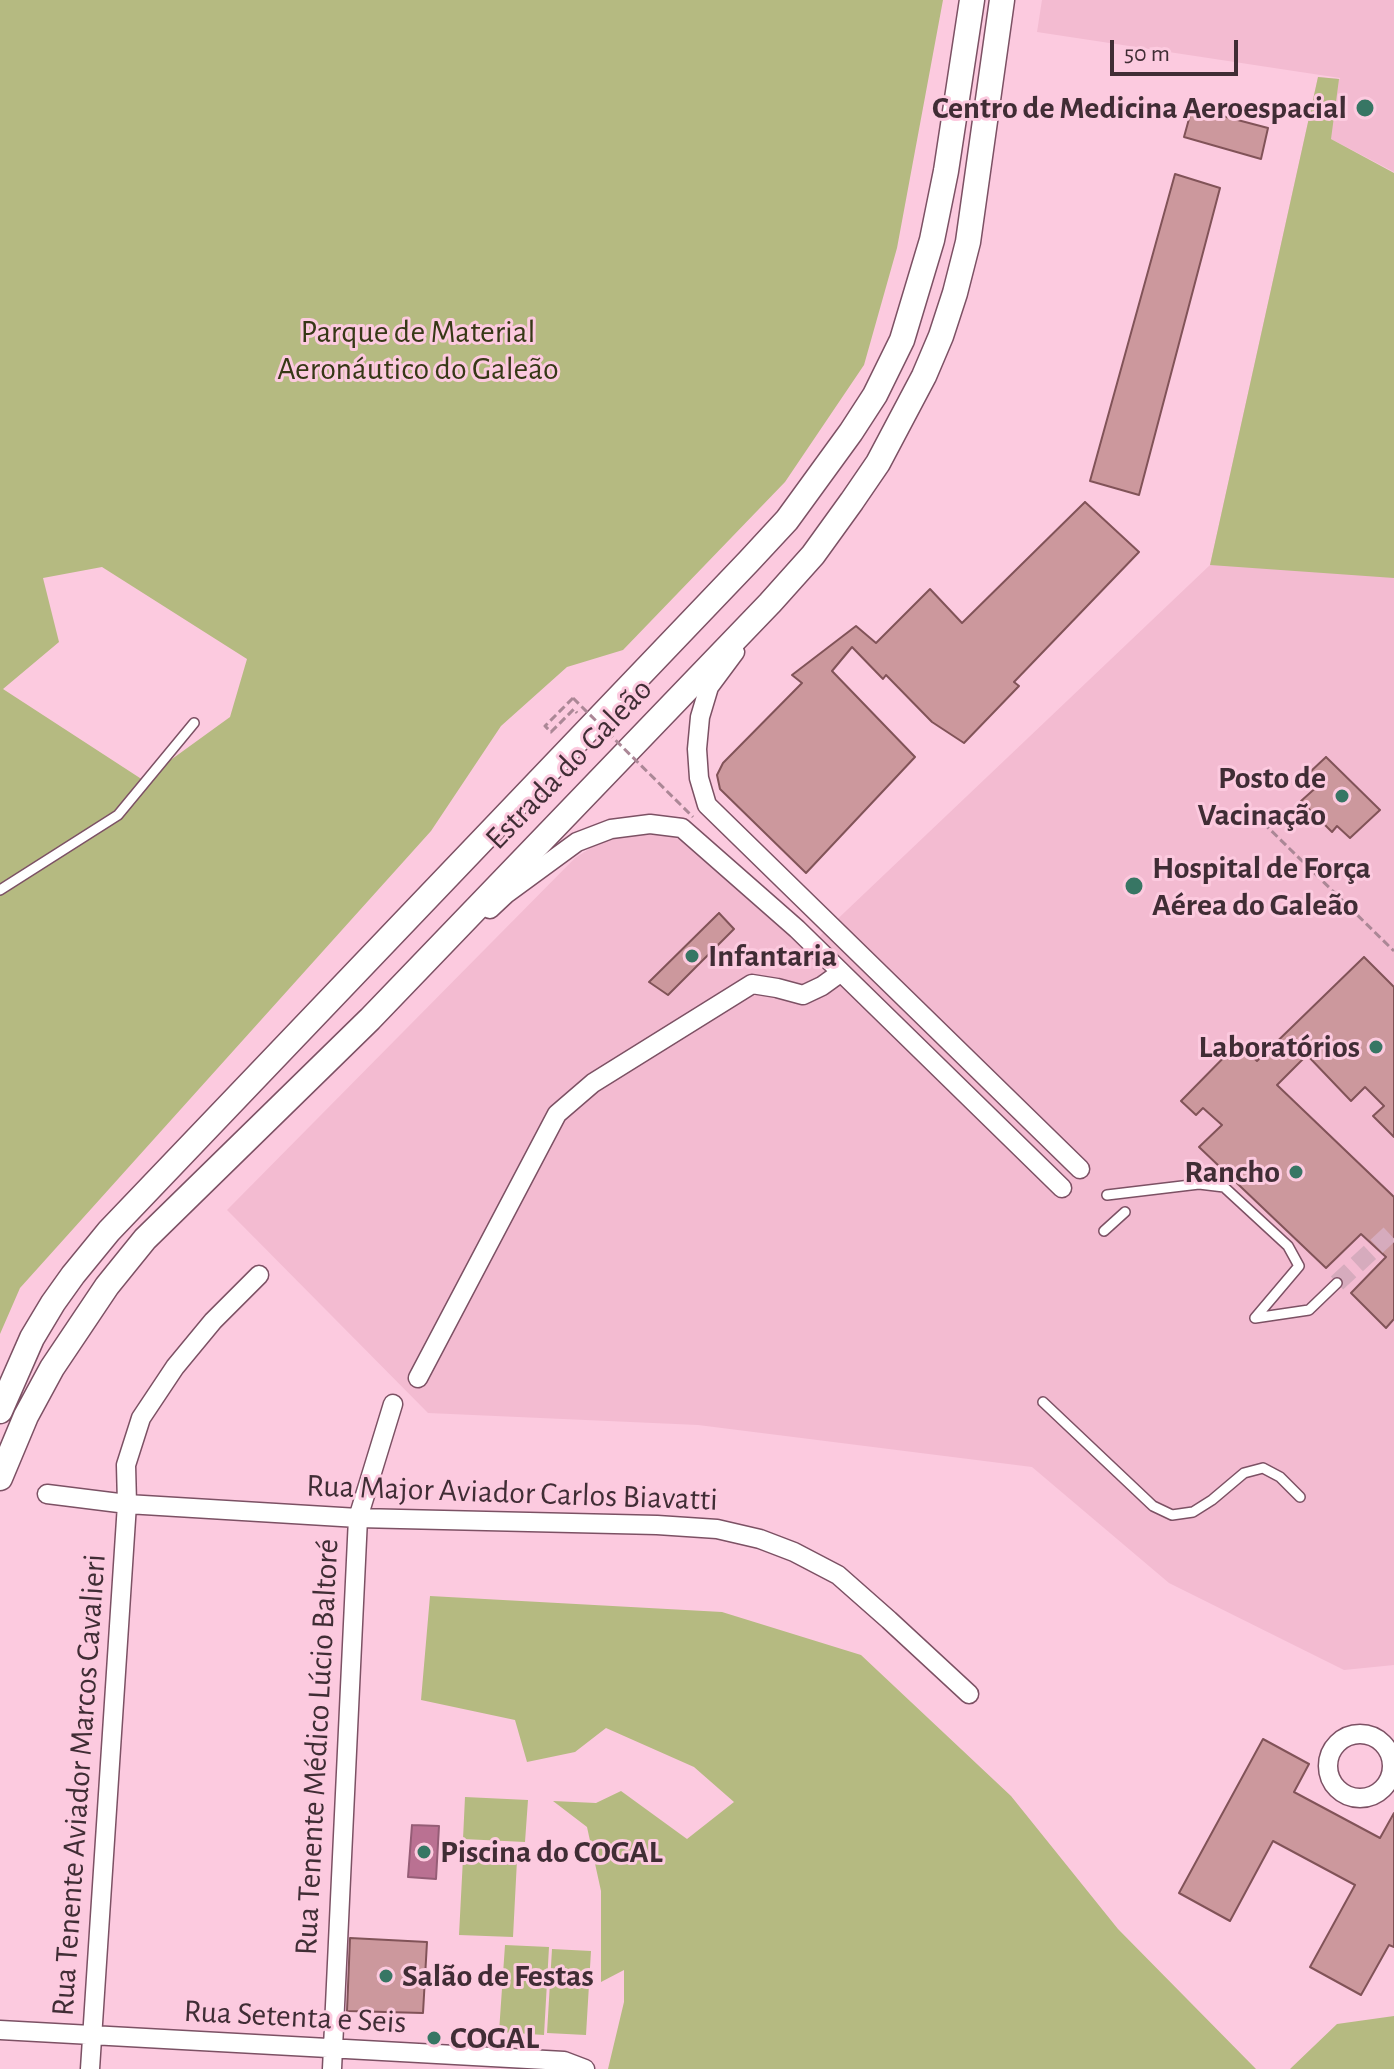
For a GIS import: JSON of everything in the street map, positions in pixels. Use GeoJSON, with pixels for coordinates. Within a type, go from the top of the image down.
{"type":"FeatureCollection","features":[{"type":"Feature","properties":{"kind":"main road","name":"Estrada do Galeão"},"geometry":{"type":"LineString","coordinates":[[0,1411],[32,1338],[53,1303],[109,1231],[787,520],[843,443],[875,395],[902,340],[932,240],[946,171],[972,0]]}},
{"type":"Feature","properties":{"kind":"main road","name":"Estrada do Galeão"},"geometry":{"type":"LineString","coordinates":[[0,1478],[26,1416],[52,1368],[107,1286],[145,1239],[370,1019],[770,603],[813,555],[878,463],[924,376],[955,293],[968,242],[1002,0]]}},
{"type":"Feature","properties":{"kind":"street"},"geometry":{"type":"LineString","coordinates":[[770,603],[709,687],[700,717],[697,749],[699,778],[707,805],[1080,1169]]}},
{"type":"Feature","properties":{"kind":"street"},"geometry":{"type":"LineString","coordinates":[[370,1019],[506,894],[577,842],[611,829],[650,824],[682,828],[797,929],[1062,1188]]}},
{"type":"Feature","properties":{"kind":"street"},"geometry":{"type":"LineString","coordinates":[[418,1378],[557,1114],[593,1083],[752,984],[803,995],[840,973]]}},
{"type":"Feature","properties":{"kind":"street","name":"Rua Tenente Aviador Marcos Cavalieri"},"geometry":{"type":"LineString","coordinates":[[90,2069],[127,1504],[126,1465],[141,1418],[175,1367],[213,1321],[259,1275]]}},
{"type":"Feature","properties":{"kind":"street","name":"Rua Tenente Médico Lúcio Baltoré"},"geometry":{"type":"LineString","coordinates":[[332,2069],[358,1518],[393,1404]]}},
{"type":"Feature","properties":{"kind":"street","name":"Rua Major Aviador Carlos Biavatti"},"geometry":{"type":"LineString","coordinates":[[47,1494],[127,1504],[358,1518],[717,1529],[760,1539],[794,1552],[838,1575],[969,1694]]}},
{"type":"Feature","properties":{"kind":"street","name":"Rua Setenta e Seis"},"geometry":{"type":"LineString","coordinates":[[0,2030],[333,2049],[585,2069]]}},
{"type":"Feature","properties":{"kind":"lane"},"geometry":{"type":"LineString","coordinates":[[0,890],[118,815],[194,723]]}},
{"type":"Feature","properties":{"kind":"lane"},"geometry":{"type":"LineString","coordinates":[[1107,1195],[1199,1184],[1224,1187],[1288,1246],[1299,1266],[1255,1318],[1309,1310],[1337,1283]]}},
{"type":"Feature","properties":{"kind":"lane"},"geometry":{"type":"LineString","coordinates":[[1104,1231],[1125,1212]]}},
{"type":"Feature","properties":{"kind":"lane"},"geometry":{"type":"LineString","coordinates":[[1043,1402],[1153,1506],[1172,1515],[1193,1512],[1244,1473],[1263,1468],[1280,1477],[1300,1497]]}},
{"type":"Feature","properties":{"kind":"path"},"geometry":{"type":"LineString","coordinates":[[574,709],[551,732],[545,726],[573,698],[693,817]]}},
{"type":"Feature","properties":{"kind":"path"},"geometry":{"type":"LineString","coordinates":[[1246,806],[1394,951]]}},
{"type":"Feature","properties":{"kind":"shaded area","name":"Hospital de Força Aérea do Galeão"},"geometry":{"type":"Polygon","coordinates":[[[1042,0],[1394,0],[1394,172],[1331,139],[1331,132],[1329,140],[1394,174],[1394,1665],[1344,1670],[1169,1583],[1032,1467],[698,1425],[428,1413],[227,1210],[575,858],[606,838],[645,831],[679,837],[806,949],[1210,565],[1318,77],[1340,78],[1037,32],[1042,0]]]}},
{"type":"Feature","properties":{"kind":"shaded area","name":"Piscina do COGAL"},"geometry":{"type":"Polygon","coordinates":[[[412,1825],[439,1826],[436,1879],[408,1877],[412,1825]]]}},
{"type":"Feature","properties":{"kind":"green space","name":"Parque de Material Aeronáutico do Galeão"},"geometry":{"type":"Polygon","coordinates":[[[0,0],[943,0],[897,248],[864,365],[785,482],[623,650],[567,667],[501,726],[431,831],[20,1288],[0,1334],[0,0]],[[102,567],[43,578],[59,642],[3,689],[143,780],[230,717],[247,659],[102,567]]]}},
{"type":"Feature","properties":{"kind":"green space"},"geometry":{"type":"Polygon","coordinates":[[[1318,77],[1339,79],[1331,139],[1394,173],[1394,578],[1210,565],[1318,77]]]}},
{"type":"Feature","properties":{"kind":"green space"},"geometry":{"type":"Polygon","coordinates":[[[430,1596],[722,1612],[861,1655],[1011,1796],[1118,1929],[1256,2069],[608,2069],[624,2002],[624,1970],[601,1982],[601,1891],[587,1827],[553,1801],[596,1803],[621,1791],[687,1839],[734,1802],[694,1767],[606,1728],[575,1752],[527,1762],[515,1720],[421,1700],[430,1596]]]}},
{"type":"Feature","properties":{"kind":"green space"},"geometry":{"type":"Polygon","coordinates":[[[465,1797],[528,1800],[525,1842],[463,1839],[465,1797]]]}},
{"type":"Feature","properties":{"kind":"green space"},"geometry":{"type":"Polygon","coordinates":[[[463,1858],[517,1860],[513,1937],[459,1935],[463,1858]]]}},
{"type":"Feature","properties":{"kind":"green space"},"geometry":{"type":"Polygon","coordinates":[[[505,1945],[549,1947],[544,2035],[499,2032],[505,1945]]]}},
{"type":"Feature","properties":{"kind":"green space"},"geometry":{"type":"Polygon","coordinates":[[[552,1949],[591,1951],[586,2035],[547,2033],[552,1949]]]}},
{"type":"Feature","properties":{"kind":"green space"},"geometry":{"type":"Polygon","coordinates":[[[1394,2016],[1394,2069],[1290,2069],[1337,2024],[1394,2016]]]}},
{"type":"Feature","properties":{"kind":"building"},"geometry":{"type":"Polygon","coordinates":[[[1192,108],[1268,128],[1261,159],[1184,137],[1192,108]]]}},
{"type":"Feature","properties":{"kind":"building"},"geometry":{"type":"Polygon","coordinates":[[[1175,174],[1220,188],[1139,495],[1090,481],[1175,174]]]}},
{"type":"Feature","properties":{"kind":"building"},"geometry":{"type":"Polygon","coordinates":[[[1085,502],[1139,552],[1014,682],[1019,686],[964,743],[932,722],[886,675],[883,679],[852,647],[832,671],[915,757],[806,873],[720,789],[717,775],[723,763],[802,683],[792,675],[856,626],[876,643],[930,589],[962,623],[1085,502]]]}},
{"type":"Feature","properties":{"kind":"building","name":"Posto de Vacinação"},"geometry":{"type":"Polygon","coordinates":[[[1326,757],[1380,810],[1350,838],[1337,826],[1332,832],[1301,801],[1320,784],[1309,773],[1326,757]]]}},
{"type":"Feature","properties":{"kind":"building","name":"Infantaria"},"geometry":{"type":"Polygon","coordinates":[[[719,913],[734,929],[668,995],[649,982],[719,913]]]}},
{"type":"Feature","properties":{"kind":"building"},"geometry":{"type":"Polygon","coordinates":[[[1364,957],[1394,987],[1394,1137],[1373,1116],[1384,1106],[1365,1087],[1351,1101],[1307,1055],[1277,1085],[1394,1197],[1394,1319],[1386,1328],[1351,1293],[1386,1257],[1361,1234],[1326,1268],[1199,1147],[1222,1125],[1203,1108],[1196,1115],[1181,1101],[1238,1043],[1257,1061],[1364,957]]]}},
{"type":"Feature","properties":{"kind":"building"},"geometry":{"type":"Polygon","coordinates":[[[1263,1739],[1309,1764],[1294,1792],[1380,1838],[1394,1813],[1394,1947],[1389,1945],[1361,1995],[1310,1967],[1355,1885],[1273,1841],[1230,1921],[1179,1893],[1263,1739]]]}},
{"type":"Feature","properties":{"kind":"building","name":"Salão de Festas"},"geometry":{"type":"Polygon","coordinates":[[[350,1938],[427,1942],[423,2013],[347,2011],[350,1938]]]}},
{"type":"Feature","properties":{"kind":"tunnel"},"geometry":{"type":"LineString","coordinates":[[1337,1283],[1394,1230]]}},
{"type":"Feature","properties":{"kind":"place","name":"Centro de Medicina Aeroespacial"},"geometry":{"type":"Point","coordinates":[1365,108]}},
{"type":"Feature","properties":{"kind":"place","name":"Posto de Vacinação"},"geometry":{"type":"Point","coordinates":[1342,796]}},
{"type":"Feature","properties":{"kind":"place","name":"Hospital de Força Aérea do Galeão"},"geometry":{"type":"Point","coordinates":[1134,886]}},
{"type":"Feature","properties":{"kind":"place","name":"Infantaria"},"geometry":{"type":"Point","coordinates":[692,956]}},
{"type":"Feature","properties":{"kind":"place","name":"Laboratórios"},"geometry":{"type":"Point","coordinates":[1376,1047]}},
{"type":"Feature","properties":{"kind":"place","name":"Rancho"},"geometry":{"type":"Point","coordinates":[1296,1172]}},
{"type":"Feature","properties":{"kind":"place","name":"Piscina do COGAL"},"geometry":{"type":"Point","coordinates":[424,1852]}},
{"type":"Feature","properties":{"kind":"place","name":"Salão de Festas"},"geometry":{"type":"Point","coordinates":[386,1976]}},
{"type":"Feature","properties":{"kind":"place","name":"COGAL"},"geometry":{"type":"Point","coordinates":[434,2038]}}]}
